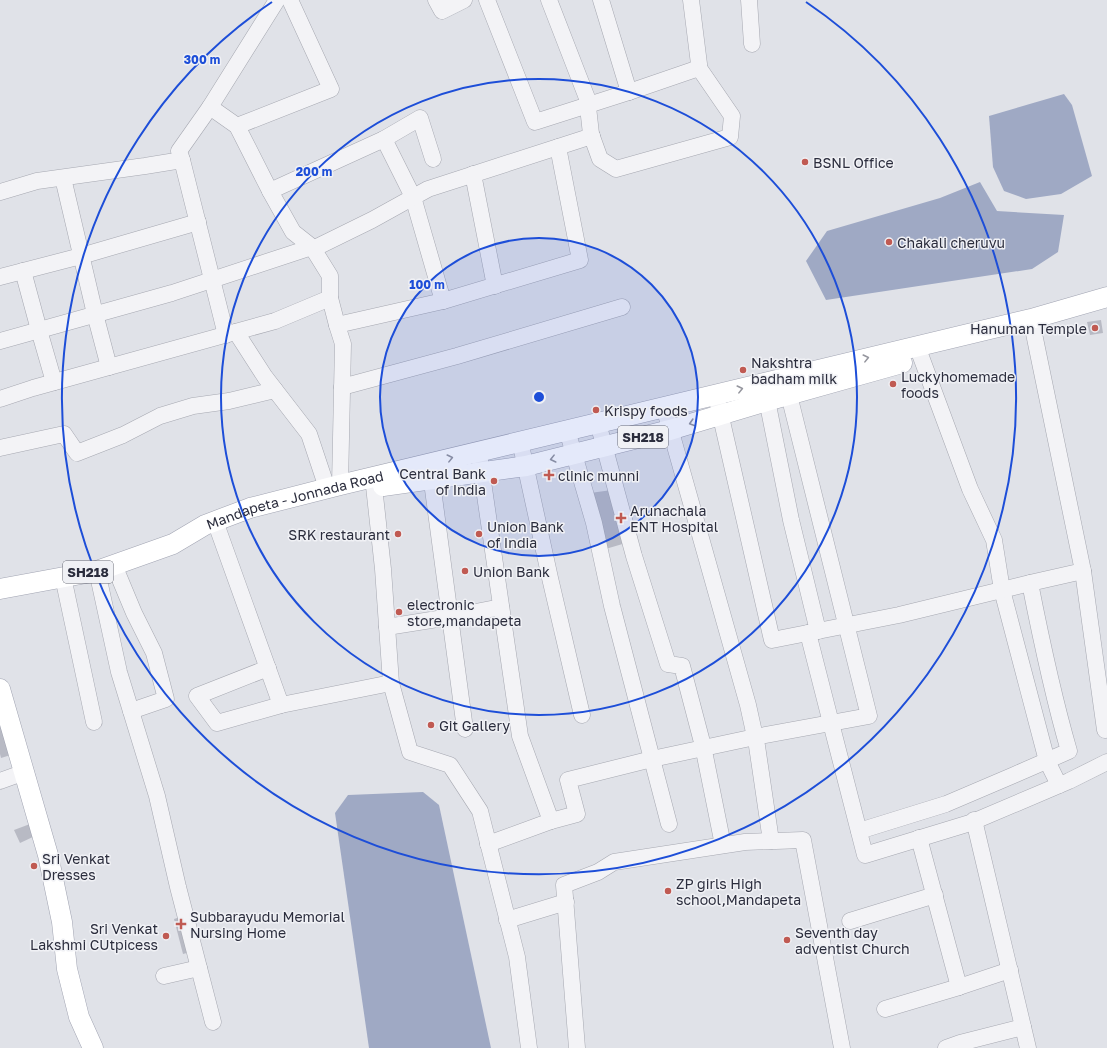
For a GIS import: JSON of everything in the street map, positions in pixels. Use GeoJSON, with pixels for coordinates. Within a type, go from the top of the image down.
{"type":"FeatureCollection","features":[{"type":"Feature","properties":{"kind":"main road","name":"Mandapeta - Jonnada Road"},"geometry":{"type":"LineString","coordinates":[[0,589],[105,568],[173,544],[205,525],[216,525],[250,508],[334,486],[374,482],[431,471],[478,452],[715,394],[765,392],[1032,323],[1107,297]]}},
{"type":"Feature","properties":{"kind":"main road","name":"SH218"},"geometry":{"type":"LineString","coordinates":[[1032,323],[1107,306]]}},
{"type":"Feature","properties":{"kind":"main road","name":"SH218"},"geometry":{"type":"LineString","coordinates":[[431,471],[481,472],[526,466],[670,430],[720,415],[765,392]]}},
{"type":"Feature","properties":{"kind":"main road","name":"SH218"},"geometry":{"type":"LineString","coordinates":[[216,525],[309,501],[374,482]]}},
{"type":"Feature","properties":{"kind":"main road"},"geometry":{"type":"LineString","coordinates":[[0,689],[48,855],[62,922],[67,969],[80,1017],[93,1048]]}},
{"type":"Feature","properties":{"kind":"street"},"geometry":{"type":"LineString","coordinates":[[276,0],[210,107],[179,151],[213,280],[231,333],[309,434],[334,486]]}},
{"type":"Feature","properties":{"kind":"street"},"geometry":{"type":"LineString","coordinates":[[237,126],[331,89],[290,0]]}},
{"type":"Feature","properties":{"kind":"street"},"geometry":{"type":"LineString","coordinates":[[436,0],[442,11],[464,0]]}},
{"type":"Feature","properties":{"kind":"street"},"geometry":{"type":"LineString","coordinates":[[487,0],[536,122],[699,68]]}},
{"type":"Feature","properties":{"kind":"street"},"geometry":{"type":"LineString","coordinates":[[549,0],[587,98],[592,136],[600,159],[616,169],[730,137],[732,116],[699,68],[691,0]]}},
{"type":"Feature","properties":{"kind":"street"},"geometry":{"type":"LineString","coordinates":[[600,0],[629,92]]}},
{"type":"Feature","properties":{"kind":"street"},"geometry":{"type":"LineString","coordinates":[[748,0],[752,44]]}},
{"type":"Feature","properties":{"kind":"street"},"geometry":{"type":"LineString","coordinates":[[210,107],[237,126],[293,232],[312,248],[330,276],[330,298],[342,344],[342,387],[334,486]]}},
{"type":"Feature","properties":{"kind":"street"},"geometry":{"type":"LineString","coordinates":[[270,191],[384,138],[420,118],[433,159]]}},
{"type":"Feature","properties":{"kind":"street"},"geometry":{"type":"LineString","coordinates":[[0,341],[172,293],[312,248],[372,220],[428,189],[592,136]]}},
{"type":"Feature","properties":{"kind":"street"},"geometry":{"type":"LineString","coordinates":[[384,138],[413,197],[443,301]]}},
{"type":"Feature","properties":{"kind":"street"},"geometry":{"type":"LineString","coordinates":[[337,325],[443,301],[580,260],[558,147]]}},
{"type":"Feature","properties":{"kind":"street"},"geometry":{"type":"LineString","coordinates":[[0,192],[37,181],[182,160]]}},
{"type":"Feature","properties":{"kind":"street"},"geometry":{"type":"LineString","coordinates":[[473,174],[495,286]]}},
{"type":"Feature","properties":{"kind":"street"},"geometry":{"type":"LineString","coordinates":[[62,178],[109,368]]}},
{"type":"Feature","properties":{"kind":"street"},"geometry":{"type":"LineString","coordinates":[[0,277],[81,256],[198,222]]}},
{"type":"Feature","properties":{"kind":"street"},"geometry":{"type":"LineString","coordinates":[[23,271],[54,382]]}},
{"type":"Feature","properties":{"kind":"street"},"geometry":{"type":"LineString","coordinates":[[0,399],[54,382],[109,368],[275,320],[330,298]]}},
{"type":"Feature","properties":{"kind":"street"},"geometry":{"type":"LineString","coordinates":[[342,387],[457,356],[622,308]]}},
{"type":"Feature","properties":{"kind":"street"},"geometry":{"type":"LineString","coordinates":[[1032,323],[1083,571],[1104,730]]}},
{"type":"Feature","properties":{"kind":"street"},"geometry":{"type":"LineString","coordinates":[[919,352],[970,489],[994,540],[1002,590],[1047,761],[1059,785]]}},
{"type":"Feature","properties":{"kind":"street"},"geometry":{"type":"LineString","coordinates":[[488,844],[552,821],[577,814],[568,780],[652,759],[755,737],[868,716],[787,386]]}},
{"type":"Feature","properties":{"kind":"street"},"geometry":{"type":"LineString","coordinates":[[0,448],[64,434],[76,453],[123,435],[160,416],[193,406],[229,401],[275,390]]}},
{"type":"Feature","properties":{"kind":"street"},"geometry":{"type":"LineString","coordinates":[[765,392],[831,723],[865,855],[974,820],[1059,785],[1107,762]]}},
{"type":"Feature","properties":{"kind":"street"},"geometry":{"type":"LineString","coordinates":[[715,394],[772,640],[899,616],[1030,582],[1083,571]]}},
{"type":"Feature","properties":{"kind":"street"},"geometry":{"type":"LineString","coordinates":[[664,407],[748,705],[755,737],[771,841]]}},
{"type":"Feature","properties":{"kind":"street"},"geometry":{"type":"LineString","coordinates":[[598,423],[634,556],[668,664],[682,666],[704,748],[723,845]]}},
{"type":"Feature","properties":{"kind":"street"},"geometry":{"type":"LineString","coordinates":[[567,430],[594,523],[612,606],[670,824]]}},
{"type":"Feature","properties":{"kind":"street"},"geometry":{"type":"LineString","coordinates":[[520,442],[582,714]]}},
{"type":"Feature","properties":{"kind":"street"},"geometry":{"type":"LineString","coordinates":[[478,452],[520,736],[552,821]]}},
{"type":"Feature","properties":{"kind":"street"},"geometry":{"type":"LineString","coordinates":[[431,471],[465,729]]}},
{"type":"Feature","properties":{"kind":"street"},"geometry":{"type":"LineString","coordinates":[[374,482],[383,569],[391,683],[410,752],[450,765],[480,811],[517,957],[529,1048]]}},
{"type":"Feature","properties":{"kind":"street"},"geometry":{"type":"LineString","coordinates":[[216,525],[281,705]]}},
{"type":"Feature","properties":{"kind":"street"},"geometry":{"type":"LineString","coordinates":[[105,568],[119,672],[157,796],[178,887],[213,1022]]}},
{"type":"Feature","properties":{"kind":"street"},"geometry":{"type":"LineString","coordinates":[[105,568],[134,613],[154,653],[166,700],[131,711]]}},
{"type":"Feature","properties":{"kind":"street"},"geometry":{"type":"LineString","coordinates":[[62,577],[94,722]]}},
{"type":"Feature","properties":{"kind":"street"},"geometry":{"type":"LineString","coordinates":[[859,831],[946,804],[1069,751],[1059,718],[1030,582]]}},
{"type":"Feature","properties":{"kind":"street"},"geometry":{"type":"LineString","coordinates":[[387,627],[450,617],[501,606]]}},
{"type":"Feature","properties":{"kind":"street"},"geometry":{"type":"LineString","coordinates":[[268,668],[198,696],[217,723],[281,705],[391,683]]}},
{"type":"Feature","properties":{"kind":"street"},"geometry":{"type":"LineString","coordinates":[[0,781],[25,772]]}},
{"type":"Feature","properties":{"kind":"street"},"geometry":{"type":"LineString","coordinates":[[974,820],[1028,1048]]}},
{"type":"Feature","properties":{"kind":"street"},"geometry":{"type":"LineString","coordinates":[[920,838],[959,987]]}},
{"type":"Feature","properties":{"kind":"street"},"geometry":{"type":"LineString","coordinates":[[577,1048],[564,885],[598,872],[614,862],[745,842],[803,840],[842,1048]]}},
{"type":"Feature","properties":{"kind":"street"},"geometry":{"type":"LineString","coordinates":[[850,921],[935,895]]}},
{"type":"Feature","properties":{"kind":"street"},"geometry":{"type":"LineString","coordinates":[[507,920],[566,902]]}},
{"type":"Feature","properties":{"kind":"street"},"geometry":{"type":"LineString","coordinates":[[164,976],[200,968]]}},
{"type":"Feature","properties":{"kind":"street"},"geometry":{"type":"LineString","coordinates":[[885,1009],[1010,970]]}},
{"type":"Feature","properties":{"kind":"street"},"geometry":{"type":"LineString","coordinates":[[946,1048],[960,1042],[1023,1026]]}},
{"type":"Feature","properties":{"kind":"water"},"geometry":{"type":"Polygon","coordinates":[[[1064,94],[1072,105],[1092,176],[1061,194],[1026,199],[1004,191],[993,167],[989,116],[1064,94]]]}},
{"type":"Feature","properties":{"kind":"water"},"geometry":{"type":"Polygon","coordinates":[[[980,182],[997,211],[1064,215],[1058,252],[1032,269],[826,300],[806,261],[827,231],[940,198],[980,182]]]}},
{"type":"Feature","properties":{"kind":"water"},"geometry":{"type":"Polygon","coordinates":[[[423,792],[439,805],[491,1048],[369,1048],[335,813],[348,795],[423,792]]]}},
{"type":"Feature","properties":{"kind":"building","name":"Hanuman Temple"},"geometry":{"type":"Polygon","coordinates":[[[1101,320],[1103,333],[1090,335],[1087,322],[1101,320]]]}},
{"type":"Feature","properties":{"kind":"building"},"geometry":{"type":"Polygon","coordinates":[[[612,490],[626,543],[602,550],[590,493],[612,490]]]}},
{"type":"Feature","properties":{"kind":"building"},"geometry":{"type":"Polygon","coordinates":[[[0,717],[17,753],[1,758],[0,754],[0,717]]]}},
{"type":"Feature","properties":{"kind":"building"},"geometry":{"type":"Polygon","coordinates":[[[30,824],[35,836],[20,843],[14,830],[30,824]]]}},
{"type":"Feature","properties":{"kind":"building"},"geometry":{"type":"Polygon","coordinates":[[[184,916],[194,951],[183,954],[174,919],[184,916]]]}},
{"type":"Feature","properties":{"kind":"place","name":"BSNL Office"},"geometry":{"type":"Point","coordinates":[805,162]}},
{"type":"Feature","properties":{"kind":"place","name":"Chakali cheruvu"},"geometry":{"type":"Point","coordinates":[889,242]}},
{"type":"Feature","properties":{"kind":"place","name":"Hanuman Temple"},"geometry":{"type":"Point","coordinates":[1095,328]}},
{"type":"Feature","properties":{"kind":"place","name":"Nakshtra badham milk"},"geometry":{"type":"Point","coordinates":[743,370]}},
{"type":"Feature","properties":{"kind":"place","name":"Luckyhomemade foods"},"geometry":{"type":"Point","coordinates":[893,384]}},
{"type":"Feature","properties":{"kind":"place","name":"Krispy foods"},"geometry":{"type":"Point","coordinates":[596,410]}},
{"type":"Feature","properties":{"kind":"place","name":"clinic munni"},"geometry":{"type":"Point","coordinates":[549,475]}},
{"type":"Feature","properties":{"kind":"place","name":"Central Bank of India"},"geometry":{"type":"Point","coordinates":[494,481]}},
{"type":"Feature","properties":{"kind":"place","name":"Arunachala ENT Hospital"},"geometry":{"type":"Point","coordinates":[621,518]}},
{"type":"Feature","properties":{"kind":"place","name":"SRK restaurant"},"geometry":{"type":"Point","coordinates":[398,534]}},
{"type":"Feature","properties":{"kind":"place","name":"Union Bank of India"},"geometry":{"type":"Point","coordinates":[479,534]}},
{"type":"Feature","properties":{"kind":"place","name":"Union Bank"},"geometry":{"type":"Point","coordinates":[465,571]}},
{"type":"Feature","properties":{"kind":"place","name":"electronic store,mandapeta"},"geometry":{"type":"Point","coordinates":[399,612]}},
{"type":"Feature","properties":{"kind":"place","name":"Git Gallery"},"geometry":{"type":"Point","coordinates":[431,725]}},
{"type":"Feature","properties":{"kind":"place","name":"Sri Venkat Dresses"},"geometry":{"type":"Point","coordinates":[34,866]}},
{"type":"Feature","properties":{"kind":"place","name":"ZP girls High school,Mandapeta"},"geometry":{"type":"Point","coordinates":[668,891]}},
{"type":"Feature","properties":{"kind":"place","name":"Subbarayudu Memorial Nursing Home"},"geometry":{"type":"Point","coordinates":[181,924]}},
{"type":"Feature","properties":{"kind":"place","name":"Sri Venkat Lakshmi CUtpicess"},"geometry":{"type":"Point","coordinates":[166,936]}},
{"type":"Feature","properties":{"kind":"place","name":"Seventh day adventist Church"},"geometry":{"type":"Point","coordinates":[787,940]}}]}
